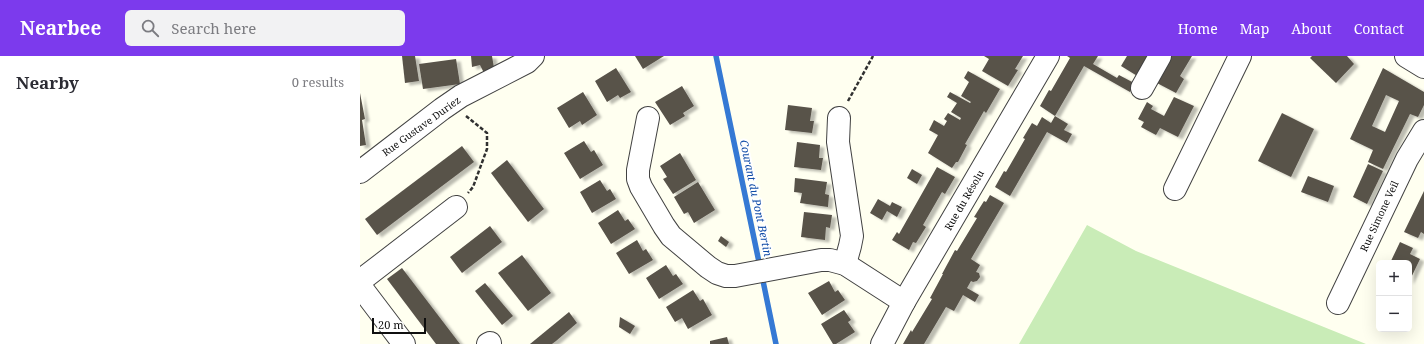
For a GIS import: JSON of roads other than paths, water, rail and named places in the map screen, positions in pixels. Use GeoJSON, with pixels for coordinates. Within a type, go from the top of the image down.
{"type":"FeatureCollection","features":[{"type":"Feature","properties":{"kind":"street","name":"Rue du Résolu"},"geometry":{"type":"LineString","coordinates":[[882,344],[904,302],[1048,56]]}},
{"type":"Feature","properties":{"kind":"street"},"geometry":{"type":"LineString","coordinates":[[1142,88],[1160,56]]}},
{"type":"Feature","properties":{"kind":"street"},"geometry":{"type":"LineString","coordinates":[[1175,189],[1240,56]]}},
{"type":"Feature","properties":{"kind":"street"},"geometry":{"type":"LineString","coordinates":[[1406,56],[1424,67]]}},
{"type":"Feature","properties":{"kind":"street","name":"Rue Gustave Duriez"},"geometry":{"type":"LineString","coordinates":[[360,172],[450,103],[530,59]]}},
{"type":"Feature","properties":{"kind":"street"},"geometry":{"type":"LineString","coordinates":[[648,118],[639,161],[638,179],[641,187],[664,226],[680,244],[708,267],[717,273],[726,276],[745,276],[821,260],[834,260],[845,264],[904,302]]}},
{"type":"Feature","properties":{"kind":"street"},"geometry":{"type":"LineString","coordinates":[[839,118],[838,142],[852,236],[845,264]]}},
{"type":"Feature","properties":{"kind":"street","name":"Rue Simone Veil"},"geometry":{"type":"LineString","coordinates":[[1338,303],[1406,159],[1424,131]]}},
{"type":"Feature","properties":{"kind":"street"},"geometry":{"type":"LineString","coordinates":[[360,281],[456,207]]}},
{"type":"Feature","properties":{"kind":"street"},"geometry":{"type":"LineString","coordinates":[[360,286],[404,344]]}},
{"type":"Feature","properties":{"kind":"waterway","name":"Courant du Pont Bertin"},"geometry":{"type":"LineString","coordinates":[[716,56],[760,267]]}},
{"type":"Feature","properties":{"kind":"waterway","name":"Courant du Pont Bertin"},"geometry":{"type":"LineString","coordinates":[[762,276],[776,344]]}}]}
